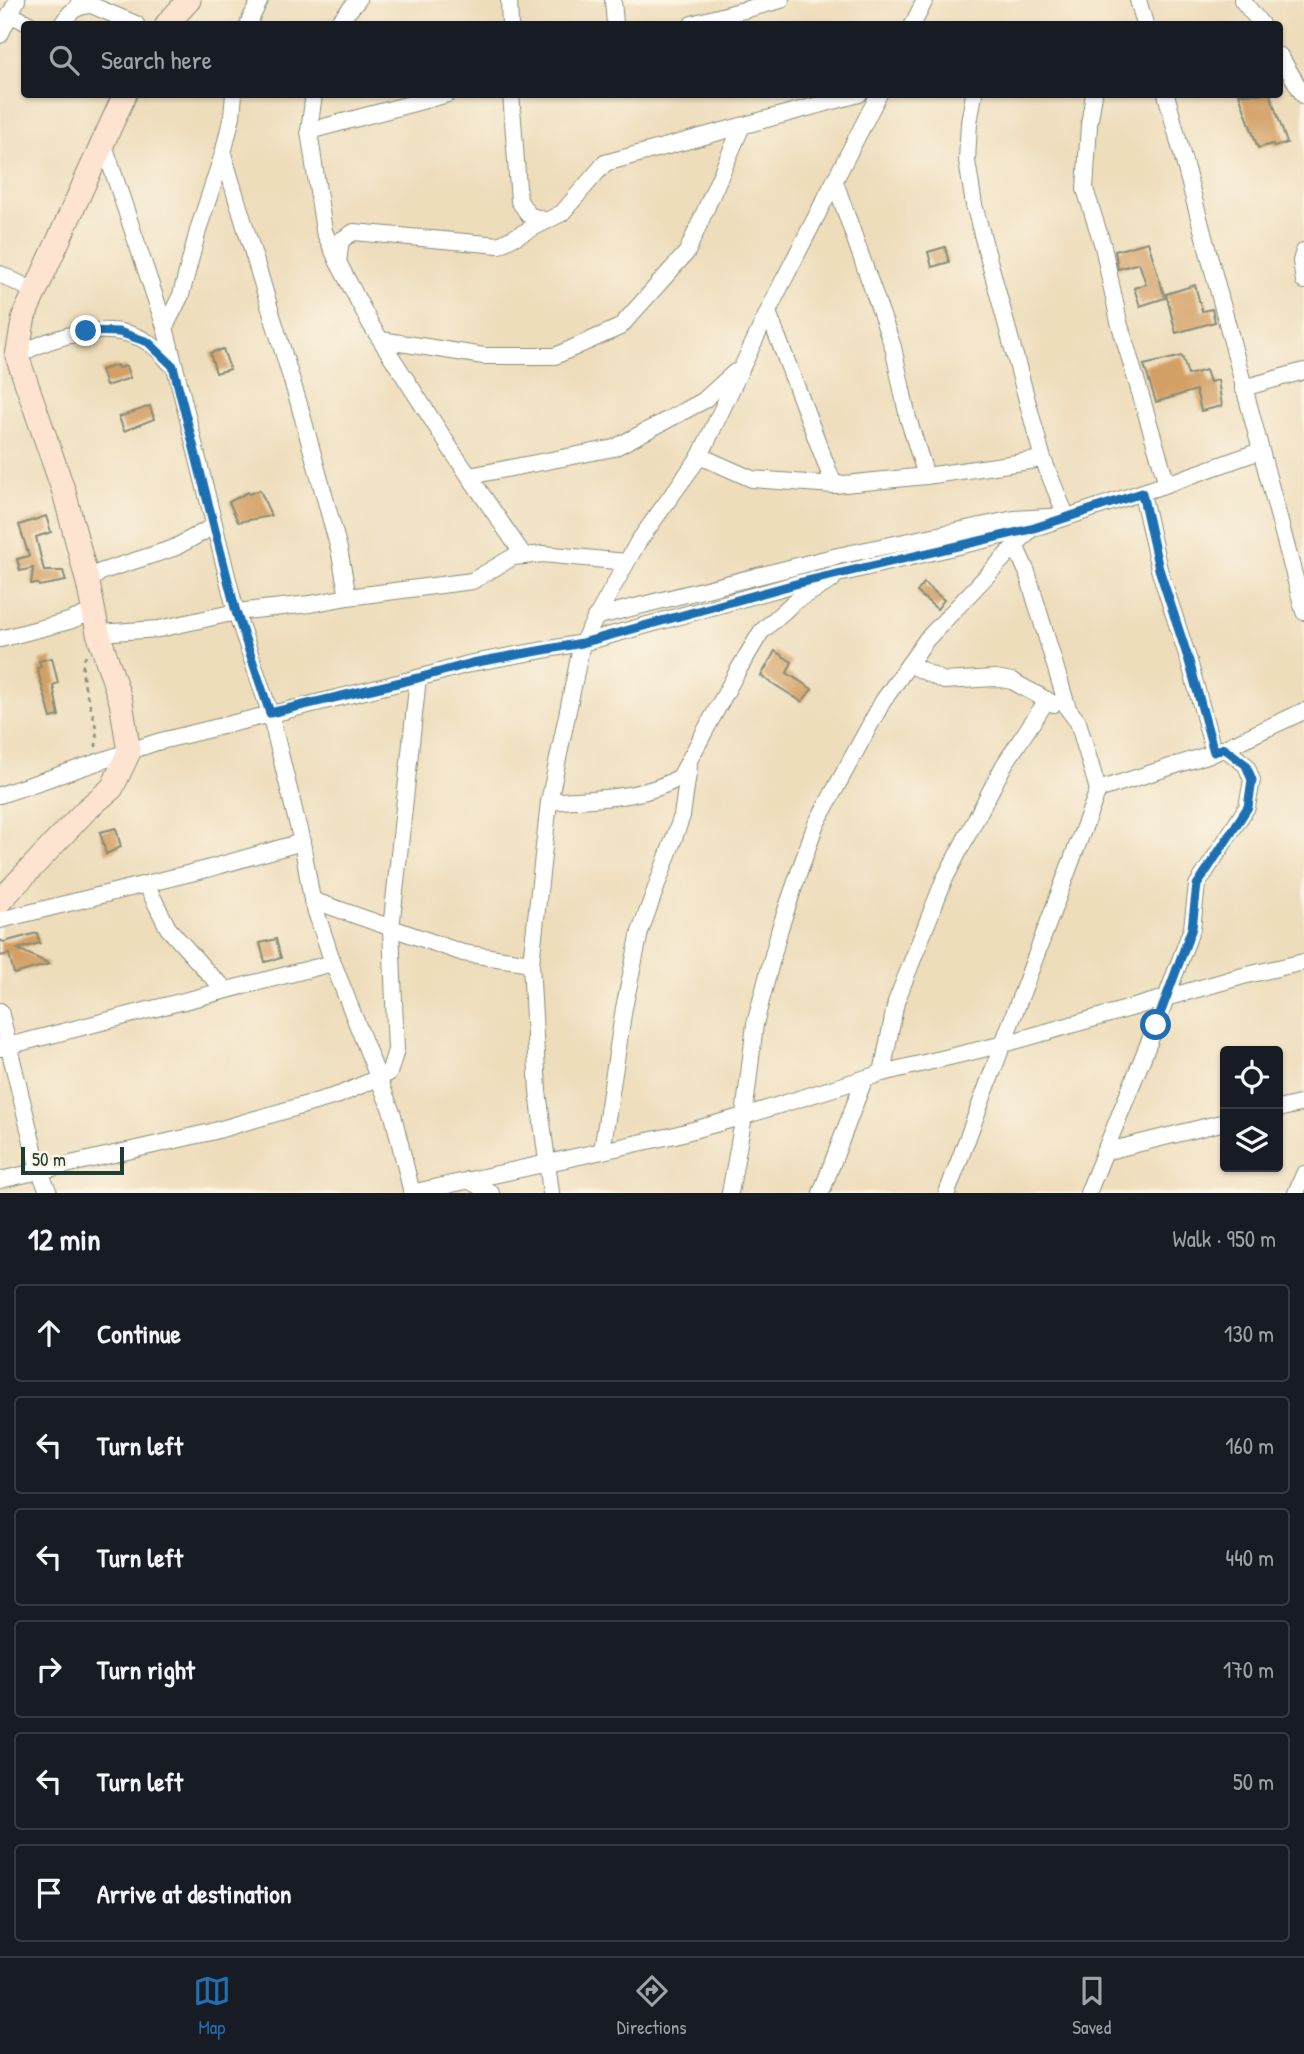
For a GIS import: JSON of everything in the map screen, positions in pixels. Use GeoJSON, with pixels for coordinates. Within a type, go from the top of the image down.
{"type":"FeatureCollection","features":[{"type":"Feature","properties":{"kind":"street"},"geometry":{"type":"LineString","coordinates":[[169,21],[176,0]]}},
{"type":"Feature","properties":{"kind":"street"},"geometry":{"type":"LineString","coordinates":[[170,21],[189,0]]}},
{"type":"Feature","properties":{"kind":"street"},"geometry":{"type":"LineString","coordinates":[[250,21],[260,0]]}},
{"type":"Feature","properties":{"kind":"street"},"geometry":{"type":"LineString","coordinates":[[340,21],[358,0]]}},
{"type":"Feature","properties":{"kind":"street"},"geometry":{"type":"LineString","coordinates":[[613,0],[615,21]]}},
{"type":"Feature","properties":{"kind":"street"},"geometry":{"type":"LineString","coordinates":[[703,21],[781,0]]}},
{"type":"Feature","properties":{"kind":"street"},"geometry":{"type":"LineString","coordinates":[[914,21],[925,0]]}},
{"type":"Feature","properties":{"kind":"street"},"geometry":{"type":"LineString","coordinates":[[1138,0],[1145,21]]}},
{"type":"Feature","properties":{"kind":"street"},"geometry":{"type":"LineString","coordinates":[[1242,0],[1259,21]]}},
{"type":"Feature","properties":{"kind":"street"},"geometry":{"type":"LineString","coordinates":[[510,21],[512,1]]}},
{"type":"Feature","properties":{"kind":"street"},"geometry":{"type":"LineString","coordinates":[[64,21],[71,11],[84,3],[129,21]]}},
{"type":"Feature","properties":{"kind":"street"},"geometry":{"type":"LineString","coordinates":[[0,36],[13,7],[26,21]]}},
{"type":"Feature","properties":{"kind":"street"},"geometry":{"type":"LineString","coordinates":[[1283,62],[1303,94]]}},
{"type":"Feature","properties":{"kind":"street"},"geometry":{"type":"LineString","coordinates":[[0,901],[86,810],[112,788],[129,752],[121,702],[95,622],[88,583],[64,492],[17,356],[24,316],[34,291],[123,98]]}},
{"type":"Feature","properties":{"kind":"street"},"geometry":{"type":"LineString","coordinates":[[165,327],[181,295],[199,226],[223,154],[234,98]]}},
{"type":"Feature","properties":{"kind":"street"},"geometry":{"type":"LineString","coordinates":[[313,98],[309,131],[324,231],[338,262],[381,340],[524,556]]}},
{"type":"Feature","properties":{"kind":"street"},"geometry":{"type":"LineString","coordinates":[[309,131],[433,98]]}},
{"type":"Feature","properties":{"kind":"street"},"geometry":{"type":"LineString","coordinates":[[511,98],[519,201],[528,215],[544,220]]}},
{"type":"Feature","properties":{"kind":"street"},"geometry":{"type":"LineString","coordinates":[[338,262],[341,240],[354,232],[499,245],[562,213],[583,192],[605,163],[844,98]]}},
{"type":"Feature","properties":{"kind":"street"},"geometry":{"type":"LineString","coordinates":[[551,1193],[538,1091],[531,963],[549,802],[582,643],[626,562],[700,456],[768,312],[877,98]]}},
{"type":"Feature","properties":{"kind":"street"},"geometry":{"type":"LineString","coordinates":[[973,98],[967,161],[974,205],[1043,459],[1066,516]]}},
{"type":"Feature","properties":{"kind":"street"},"geometry":{"type":"LineString","coordinates":[[1093,98],[1088,125],[1085,189],[1103,246],[1119,322],[1167,484]]}},
{"type":"Feature","properties":{"kind":"street"},"geometry":{"type":"LineString","coordinates":[[1167,98],[1304,612]]}},
{"type":"Feature","properties":{"kind":"street"},"geometry":{"type":"LineString","coordinates":[[381,340],[484,356],[555,356],[620,327],[687,252],[742,126]]}},
{"type":"Feature","properties":{"kind":"street"},"geometry":{"type":"LineString","coordinates":[[103,142],[165,327],[236,612],[270,713],[302,842],[312,900],[333,963],[393,1115],[412,1193],[744,1116],[882,1073],[1004,1044],[1243,976],[1304,962]]}},
{"type":"Feature","properties":{"kind":"street"},"geometry":{"type":"LineString","coordinates":[[223,154],[299,404],[339,549],[348,597]]}},
{"type":"Feature","properties":{"kind":"street"},"geometry":{"type":"LineString","coordinates":[[835,182],[893,347],[908,418],[926,476]]}},
{"type":"Feature","properties":{"kind":"street"},"geometry":{"type":"LineString","coordinates":[[1304,251],[1301,261],[1304,281]]}},
{"type":"Feature","properties":{"kind":"street"},"geometry":{"type":"LineString","coordinates":[[1,283],[34,291]]}},
{"type":"Feature","properties":{"kind":"street"},"geometry":{"type":"LineString","coordinates":[[768,312],[834,485]]}},
{"type":"Feature","properties":{"kind":"street"},"geometry":{"type":"LineString","coordinates":[[17,356],[35,345],[66,335],[86,331],[119,332],[148,342],[173,366]]}},
{"type":"Feature","properties":{"kind":"street"},"geometry":{"type":"LineString","coordinates":[[469,476],[614,448],[704,401],[741,368]]}},
{"type":"Feature","properties":{"kind":"street"},"geometry":{"type":"LineString","coordinates":[[1243,388],[1304,371]]}},
{"type":"Feature","properties":{"kind":"street"},"geometry":{"type":"LineString","coordinates":[[0,795],[96,760],[157,742],[472,663],[582,643],[849,570],[1031,529],[1142,493],[1260,450]]}},
{"type":"Feature","properties":{"kind":"street"},"geometry":{"type":"LineString","coordinates":[[700,456],[752,479],[834,485],[926,476],[1043,459]]}},
{"type":"Feature","properties":{"kind":"street"},"geometry":{"type":"LineString","coordinates":[[1088,1193],[1166,1000],[1192,928],[1197,885],[1248,807],[1252,780],[1246,765],[1219,750],[1159,569],[1142,493]]}},
{"type":"Feature","properties":{"kind":"street"},"geometry":{"type":"LineString","coordinates":[[595,617],[859,552],[1014,519],[1066,516]]}},
{"type":"Feature","properties":{"kind":"street"},"geometry":{"type":"LineString","coordinates":[[88,583],[100,572],[174,548],[214,526]]}},
{"type":"Feature","properties":{"kind":"street"},"geometry":{"type":"LineString","coordinates":[[730,1193],[744,1116],[755,1024],[779,928],[815,827],[883,701],[926,639],[1031,529]]}},
{"type":"Feature","properties":{"kind":"street"},"geometry":{"type":"LineString","coordinates":[[947,1193],[1098,790],[1078,722],[1068,709],[1027,572],[1015,545]]}},
{"type":"Feature","properties":{"kind":"street"},"geometry":{"type":"LineString","coordinates":[[0,639],[69,621],[159,629],[236,612],[472,580],[513,557],[543,554],[626,562]]}},
{"type":"Feature","properties":{"kind":"street"},"geometry":{"type":"LineString","coordinates":[[549,802],[655,789],[680,777],[761,632],[793,603],[849,570]]}},
{"type":"Feature","properties":{"kind":"street"},"geometry":{"type":"LineString","coordinates":[[909,664],[944,681],[995,678],[1012,681],[1068,709]]}},
{"type":"Feature","properties":{"kind":"street"},"geometry":{"type":"LineString","coordinates":[[0,1180],[211,1132],[339,1095],[389,1073],[396,1050],[391,929],[418,678]]}},
{"type":"Feature","properties":{"kind":"street"},"geometry":{"type":"LineString","coordinates":[[882,1073],[896,1002],[944,880],[1004,765],[1047,700]]}},
{"type":"Feature","properties":{"kind":"street"},"geometry":{"type":"LineString","coordinates":[[1098,790],[1219,750],[1304,712]]}},
{"type":"Feature","properties":{"kind":"street"},"geometry":{"type":"LineString","coordinates":[[602,1151],[624,1008],[640,932],[682,816],[689,764]]}},
{"type":"Feature","properties":{"kind":"street"},"geometry":{"type":"LineString","coordinates":[[0,919],[146,884],[302,842]]}},
{"type":"Feature","properties":{"kind":"street"},"geometry":{"type":"LineString","coordinates":[[146,884],[168,928],[227,990]]}},
{"type":"Feature","properties":{"kind":"street"},"geometry":{"type":"LineString","coordinates":[[312,900],[463,953],[531,963]]}},
{"type":"Feature","properties":{"kind":"street"},"geometry":{"type":"LineString","coordinates":[[4,1047],[333,963]]}},
{"type":"Feature","properties":{"kind":"street"},"geometry":{"type":"LineString","coordinates":[[0,1011],[4,1047],[39,1170],[49,1193]]}},
{"type":"Feature","properties":{"kind":"street"},"geometry":{"type":"LineString","coordinates":[[821,1193],[864,1080]]}},
{"type":"Feature","properties":{"kind":"street"},"geometry":{"type":"LineString","coordinates":[[1283,1108],[1304,1102]]}},
{"type":"Feature","properties":{"kind":"street"},"geometry":{"type":"LineString","coordinates":[[1104,1152],[1220,1123]]}},
{"type":"Feature","properties":{"kind":"street"},"geometry":{"type":"LineString","coordinates":[[1296,1193],[1304,1174]]}},
{"type":"Feature","properties":{"kind":"street"},"geometry":{"type":"LineString","coordinates":[[468,1181],[491,1193]]}},
{"type":"Feature","properties":{"kind":"path"},"geometry":{"type":"LineString","coordinates":[[95,622],[82,662],[86,694],[96,729],[96,760]]}},
{"type":"Feature","properties":{"kind":"building"},"geometry":{"type":"Polygon","coordinates":[[[1240,98],[1271,98],[1287,143],[1258,148],[1240,98]]]}},
{"type":"Feature","properties":{"kind":"building"},"geometry":{"type":"Polygon","coordinates":[[[1148,242],[1165,298],[1140,306],[1134,288],[1146,284],[1139,263],[1118,269],[1115,251],[1148,242]]]}},
{"type":"Feature","properties":{"kind":"building"},"geometry":{"type":"Polygon","coordinates":[[[945,247],[949,262],[932,267],[928,252],[945,247]]]}},
{"type":"Feature","properties":{"kind":"building"},"geometry":{"type":"Polygon","coordinates":[[[1195,285],[1202,311],[1212,309],[1215,322],[1176,333],[1166,294],[1195,285]]]}},
{"type":"Feature","properties":{"kind":"building"},"geometry":{"type":"Polygon","coordinates":[[[223,349],[230,369],[216,373],[210,353],[223,349]]]}},
{"type":"Feature","properties":{"kind":"building"},"geometry":{"type":"Polygon","coordinates":[[[1182,356],[1188,375],[1206,370],[1210,382],[1218,380],[1222,406],[1201,411],[1196,390],[1156,402],[1144,365],[1182,356]]]}},
{"type":"Feature","properties":{"kind":"building"},"geometry":{"type":"Polygon","coordinates":[[[117,365],[118,368],[126,366],[130,378],[106,386],[101,370],[117,365]]]}},
{"type":"Feature","properties":{"kind":"building"},"geometry":{"type":"Polygon","coordinates":[[[150,406],[154,419],[124,431],[119,417],[150,406]]]}},
{"type":"Feature","properties":{"kind":"building"},"geometry":{"type":"Polygon","coordinates":[[[260,490],[271,516],[238,522],[229,502],[248,492],[249,494],[260,490]]]}},
{"type":"Feature","properties":{"kind":"building"},"geometry":{"type":"Polygon","coordinates":[[[46,516],[51,532],[36,537],[44,571],[63,571],[66,581],[39,586],[31,584],[33,568],[20,571],[17,559],[29,556],[19,525],[46,516]]]}},
{"type":"Feature","properties":{"kind":"building"},"geometry":{"type":"Polygon","coordinates":[[[924,583],[944,600],[937,609],[917,592],[924,583]]]}},
{"type":"Feature","properties":{"kind":"building"},"geometry":{"type":"Polygon","coordinates":[[[775,651],[792,662],[787,673],[812,689],[802,702],[761,676],[775,651]]]}},
{"type":"Feature","properties":{"kind":"building"},"geometry":{"type":"Polygon","coordinates":[[[52,658],[58,683],[53,685],[59,716],[51,718],[37,668],[41,667],[39,661],[52,658]]]}},
{"type":"Feature","properties":{"kind":"building"},"geometry":{"type":"Polygon","coordinates":[[[116,828],[121,847],[106,854],[100,832],[116,828]]]}},
{"type":"Feature","properties":{"kind":"building"},"geometry":{"type":"Polygon","coordinates":[[[37,933],[40,943],[18,949],[50,964],[14,974],[9,954],[0,956],[0,940],[4,942],[37,933]]]}},
{"type":"Feature","properties":{"kind":"building"},"geometry":{"type":"Polygon","coordinates":[[[276,939],[281,958],[265,962],[260,943],[276,939]]]}},
{"type":"Feature","properties":{"kind":"route"},"geometry":{"type":"LineString","coordinates":[[86,331],[119,332],[148,342],[173,366],[236,612],[270,713],[472,663],[582,643],[863,566],[1031,529],[1142,493],[1159,569],[1189,661],[1214,752],[1224,748],[1246,765],[1252,780],[1248,807],[1197,885],[1192,928],[1156,1025]]}}]}
